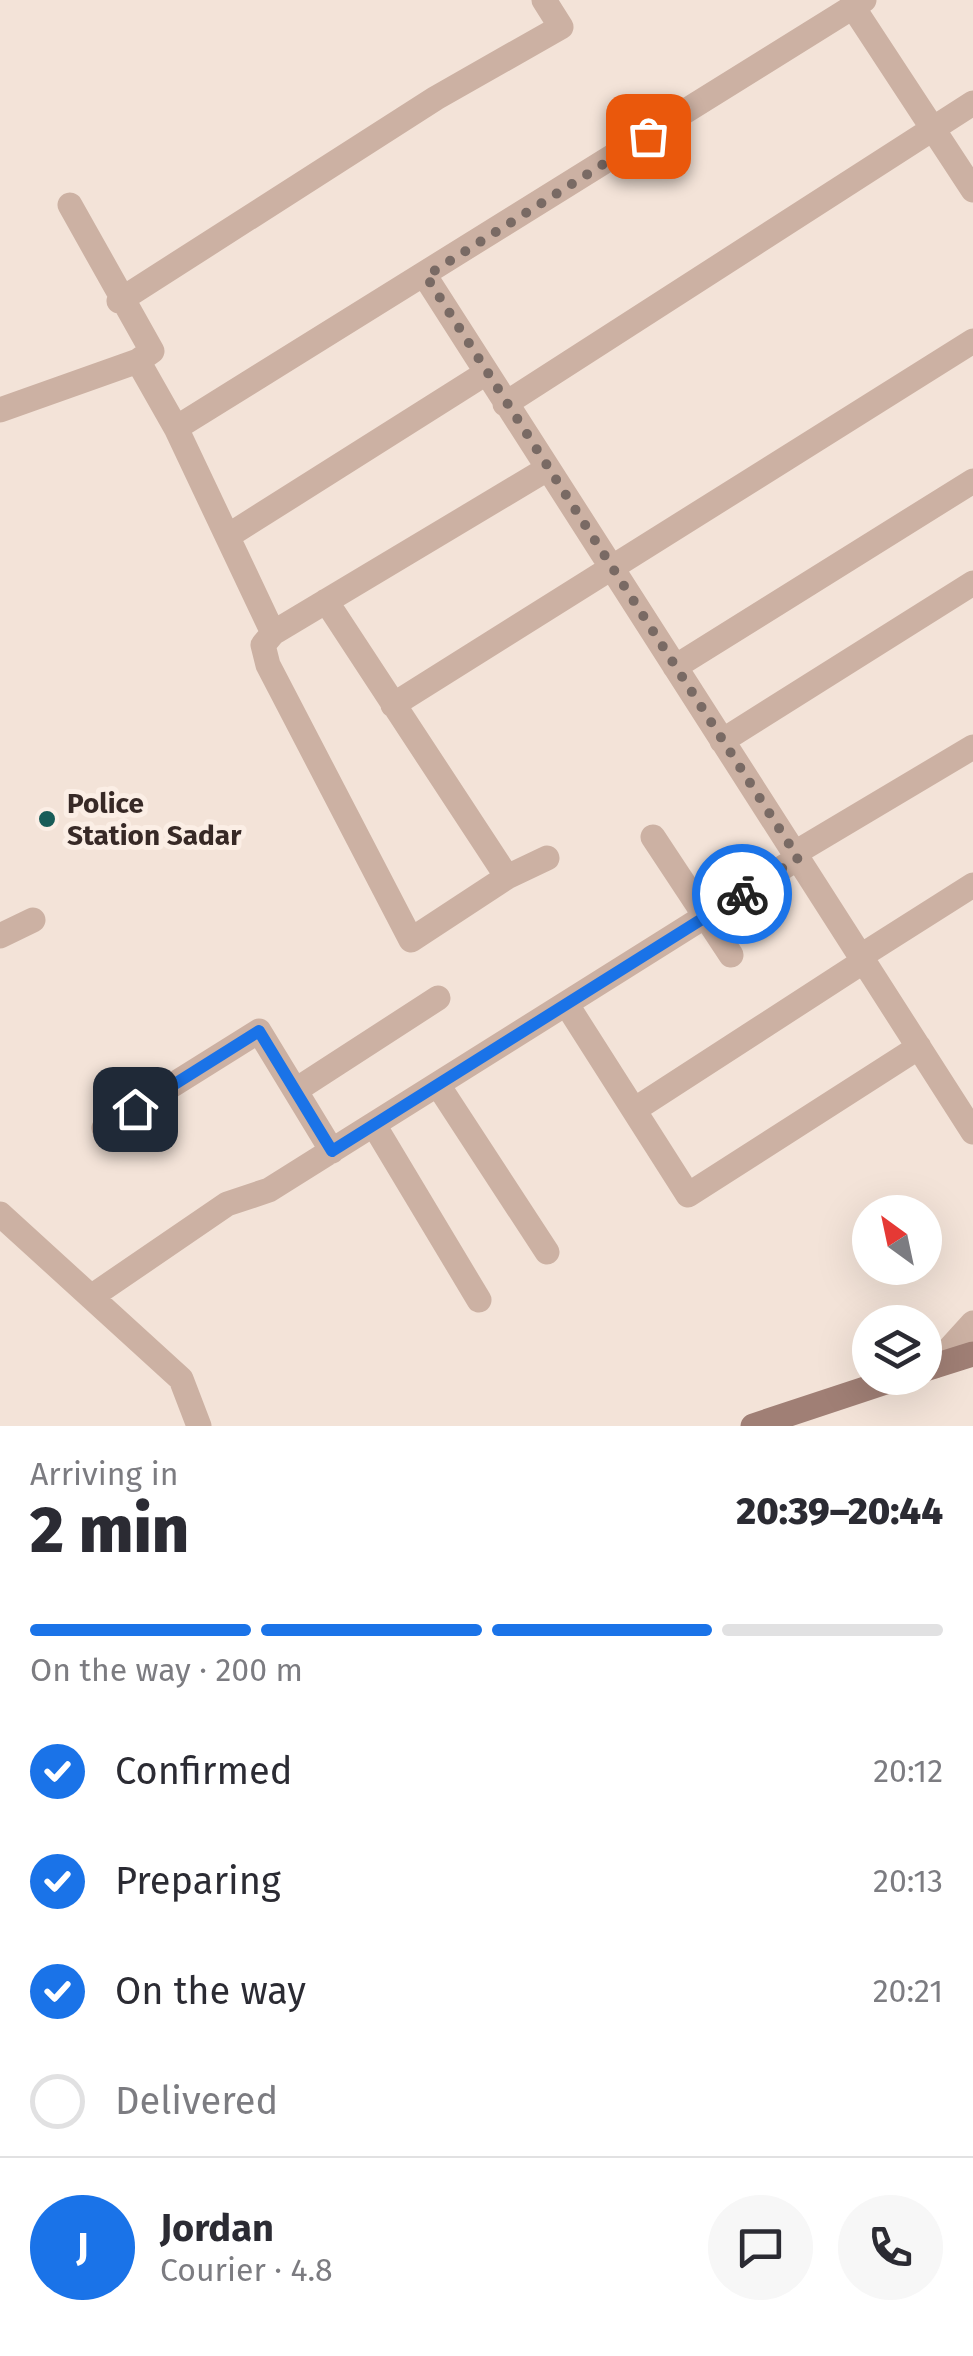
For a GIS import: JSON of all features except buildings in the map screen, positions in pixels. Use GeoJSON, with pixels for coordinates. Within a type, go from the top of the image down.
{"type":"FeatureCollection","features":[{"type":"Feature","properties":{"kind":"main road"},"geometry":{"type":"LineString","coordinates":[[942,1363],[973,1354]]}},
{"type":"Feature","properties":{"kind":"main road"},"geometry":{"type":"LineString","coordinates":[[753,1426],[813,1417],[861,1395]]}},
{"type":"Feature","properties":{"kind":"street"},"geometry":{"type":"LineString","coordinates":[[120,301],[436,98],[561,27],[544,0]]}},
{"type":"Feature","properties":{"kind":"street"},"geometry":{"type":"LineString","coordinates":[[176,428],[426,276],[846,6],[973,190]]}},
{"type":"Feature","properties":{"kind":"street"},"geometry":{"type":"LineString","coordinates":[[505,404],[973,103]]}},
{"type":"Feature","properties":{"kind":"street"},"geometry":{"type":"LineString","coordinates":[[0,410],[138,361],[152,351],[120,301],[70,205]]}},
{"type":"Feature","properties":{"kind":"street"},"geometry":{"type":"LineString","coordinates":[[426,276],[973,1132]]}},
{"type":"Feature","properties":{"kind":"street"},"geometry":{"type":"LineString","coordinates":[[394,705],[973,341]]}},
{"type":"Feature","properties":{"kind":"street"},"geometry":{"type":"LineString","coordinates":[[138,361],[176,428],[273,633]]}},
{"type":"Feature","properties":{"kind":"street"},"geometry":{"type":"LineString","coordinates":[[228,536],[486,374]]}},
{"type":"Feature","properties":{"kind":"street"},"geometry":{"type":"LineString","coordinates":[[547,469],[273,633],[263,645],[268,665],[410,940],[507,877],[547,858]]}},
{"type":"Feature","properties":{"kind":"street"},"geometry":{"type":"LineString","coordinates":[[675,668],[973,481]]}},
{"type":"Feature","properties":{"kind":"street"},"geometry":{"type":"LineString","coordinates":[[722,741],[973,582]]}},
{"type":"Feature","properties":{"kind":"street"},"geometry":{"type":"LineString","coordinates":[[326,601],[507,877]]}},
{"type":"Feature","properties":{"kind":"street"},"geometry":{"type":"LineString","coordinates":[[91,1297],[226,1204],[269,1190],[706,917],[796,856],[970,756]]}},
{"type":"Feature","properties":{"kind":"street"},"geometry":{"type":"LineString","coordinates":[[653,837],[731,956]]}},
{"type":"Feature","properties":{"kind":"street"},"geometry":{"type":"LineString","coordinates":[[634,1110],[973,886]]}},
{"type":"Feature","properties":{"kind":"street"},"geometry":{"type":"LineString","coordinates":[[0,936],[33,920]]}},
{"type":"Feature","properties":{"kind":"street"},"geometry":{"type":"LineString","coordinates":[[296,1090],[438,998]]}},
{"type":"Feature","properties":{"kind":"street"},"geometry":{"type":"LineString","coordinates":[[567,1005],[688,1195],[919,1047]]}},
{"type":"Feature","properties":{"kind":"street"},"geometry":{"type":"LineString","coordinates":[[104,1128],[259,1031],[332,1151]]}},
{"type":"Feature","properties":{"kind":"street"},"geometry":{"type":"LineString","coordinates":[[438,1085],[546,1252]]}},
{"type":"Feature","properties":{"kind":"street"},"geometry":{"type":"LineString","coordinates":[[374,1125],[479,1300]]}},
{"type":"Feature","properties":{"kind":"street"},"geometry":{"type":"LineString","coordinates":[[0,1214],[181,1379],[198,1426]]}},
{"type":"Feature","properties":{"kind":"street"},"geometry":{"type":"LineString","coordinates":[[942,1354],[973,1324]]}},
{"type":"Feature","properties":{"kind":"way so far"},"geometry":{"type":"LineString","coordinates":[[648,136],[426,276],[798,858],[742,894]]}},
{"type":"Feature","properties":{"kind":"place","name":"Police Station Sadar"},"geometry":{"type":"Point","coordinates":[47,819]}},
{"type":"Feature","properties":{"kind":"route"},"geometry":{"type":"LineString","coordinates":[[135,1109],[259,1031],[332,1151],[742,894]]}}]}
